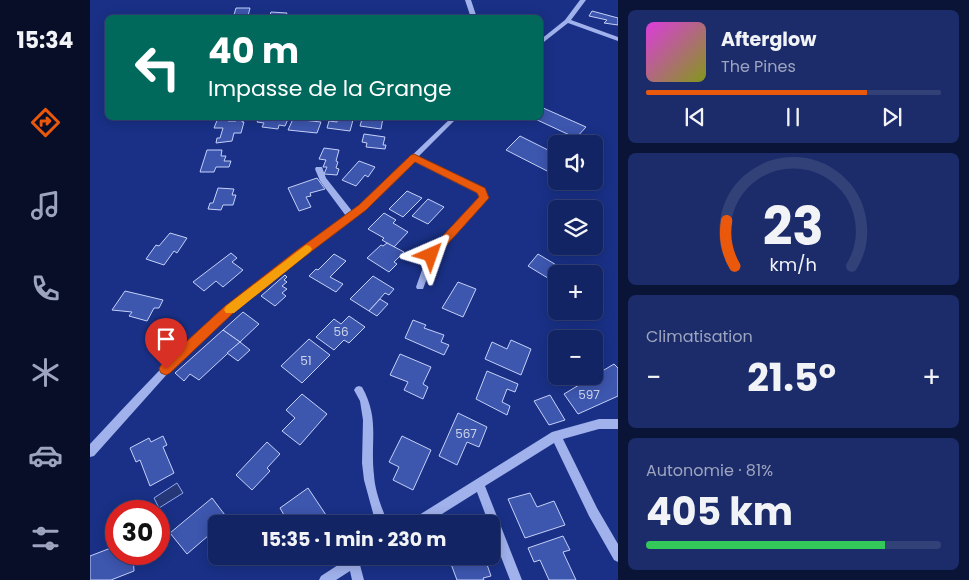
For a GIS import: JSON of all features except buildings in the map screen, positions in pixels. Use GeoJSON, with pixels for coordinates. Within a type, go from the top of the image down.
{"type":"FeatureCollection","features":[{"type":"Feature","properties":{"kind":"street"},"geometry":{"type":"LineString","coordinates":[[468,0],[473,15]]}},
{"type":"Feature","properties":{"kind":"street"},"geometry":{"type":"LineString","coordinates":[[543,41],[567,21],[583,0]]}},
{"type":"Feature","properties":{"kind":"street"},"geometry":{"type":"LineString","coordinates":[[567,21],[618,39]]}},
{"type":"Feature","properties":{"kind":"street"},"geometry":{"type":"LineString","coordinates":[[90,452],[166,369],[228,311],[362,208],[452,120]]}},
{"type":"Feature","properties":{"kind":"street"},"geometry":{"type":"LineString","coordinates":[[414,158],[482,191],[484,198],[431,255],[420,287]]}},
{"type":"Feature","properties":{"kind":"street"},"geometry":{"type":"LineString","coordinates":[[319,169],[323,179],[351,216]]}},
{"type":"Feature","properties":{"kind":"street"},"geometry":{"type":"LineString","coordinates":[[359,390],[367,401],[368,474],[378,515]]}},
{"type":"Feature","properties":{"kind":"street"},"geometry":{"type":"LineString","coordinates":[[429,515],[556,436],[598,424],[618,424]]}},
{"type":"Feature","properties":{"kind":"street"},"geometry":{"type":"LineString","coordinates":[[556,436],[593,512],[618,556]]}},
{"type":"Feature","properties":{"kind":"street"},"geometry":{"type":"LineString","coordinates":[[479,484],[516,580]]}},
{"type":"Feature","properties":{"kind":"street"},"geometry":{"type":"LineString","coordinates":[[325,580],[349,565]]}},
{"type":"Feature","properties":{"kind":"street"},"geometry":{"type":"LineString","coordinates":[[358,565],[358,580]]}},
{"type":"Feature","properties":{"kind":"water"},"geometry":{"type":"Polygon","coordinates":[[[177,483],[183,493],[170,501],[155,500],[154,498],[177,483]]]}},
{"type":"Feature","properties":{"kind":"slow traffic"},"geometry":{"type":"LineString","coordinates":[[230,310],[306,249]]}},
{"type":"Feature","properties":{"kind":"route"},"geometry":{"type":"LineString","coordinates":[[166,369],[228,311],[362,208],[414,158],[482,191],[484,198],[431,255]]}}]}
